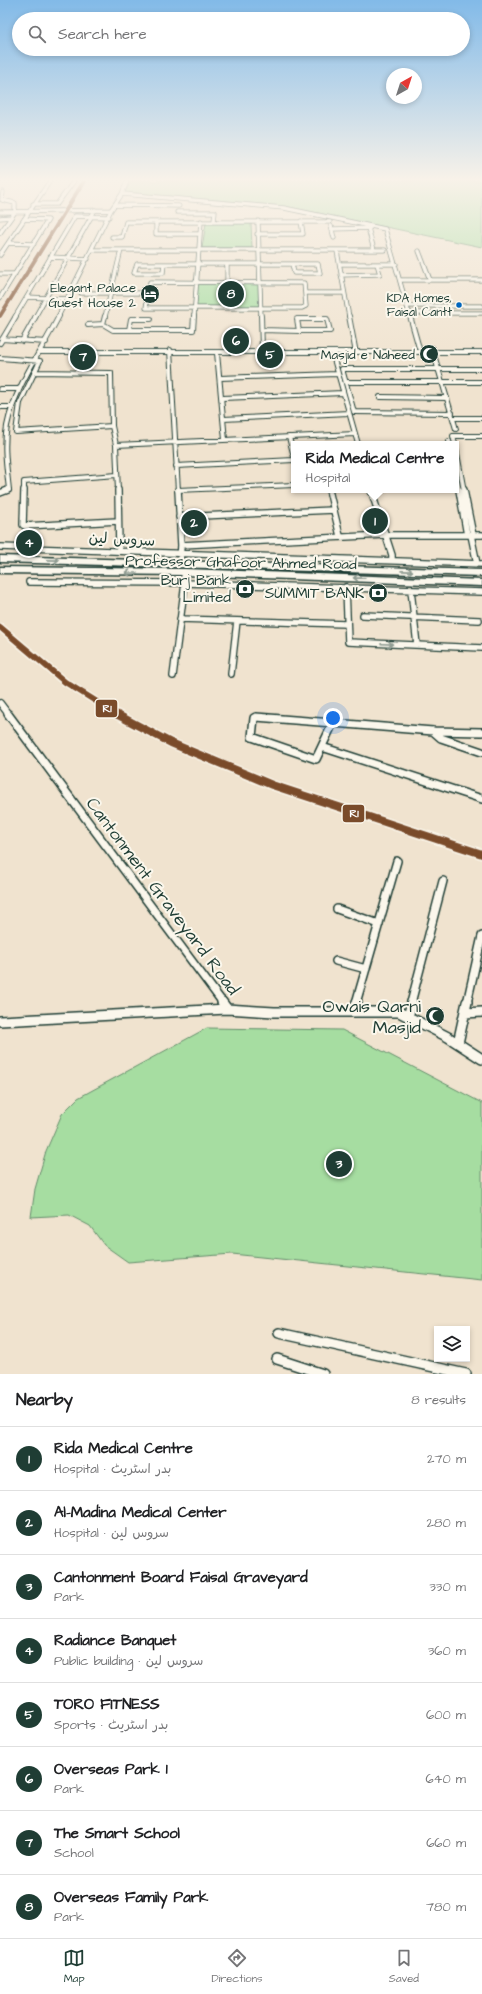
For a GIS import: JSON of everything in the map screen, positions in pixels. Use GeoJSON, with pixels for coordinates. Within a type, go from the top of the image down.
{"type":"FeatureCollection","features":[{"type":"Feature","properties":{"kind":"main road"},"geometry":{"type":"LineString","coordinates":[[0,559],[180,563],[389,575],[482,573]]}},
{"type":"Feature","properties":{"kind":"main road","name":"Professor Ghafoor Ahmed Road"},"geometry":{"type":"LineString","coordinates":[[0,570],[389,575],[482,583]]}},
{"type":"Feature","properties":{"kind":"street"},"geometry":{"type":"LineString","coordinates":[[0,255],[7,245]]}},
{"type":"Feature","properties":{"kind":"street"},"geometry":{"type":"LineString","coordinates":[[0,298],[33,245]]}},
{"type":"Feature","properties":{"kind":"street"},"geometry":{"type":"LineString","coordinates":[[1,341],[58,245]]}},
{"type":"Feature","properties":{"kind":"street"},"geometry":{"type":"LineString","coordinates":[[22,341],[75,245]]}},
{"type":"Feature","properties":{"kind":"street"},"geometry":{"type":"LineString","coordinates":[[0,493],[9,490],[2,446],[18,389],[35,359],[42,350],[95,245]]}},
{"type":"Feature","properties":{"kind":"street"},"geometry":{"type":"LineString","coordinates":[[88,325],[103,324],[113,330],[193,330],[199,245]]}},
{"type":"Feature","properties":{"kind":"street"},"geometry":{"type":"LineString","coordinates":[[257,245],[262,348]]}},
{"type":"Feature","properties":{"kind":"street"},"geometry":{"type":"LineString","coordinates":[[373,245],[374,250]]}},
{"type":"Feature","properties":{"kind":"street"},"geometry":{"type":"LineString","coordinates":[[391,245],[419,348]]}},
{"type":"Feature","properties":{"kind":"street"},"geometry":{"type":"LineString","coordinates":[[93,250],[384,250]]}},
{"type":"Feature","properties":{"kind":"street"},"geometry":{"type":"LineString","coordinates":[[103,324],[122,250]]}},
{"type":"Feature","properties":{"kind":"street"},"geometry":{"type":"LineString","coordinates":[[337,250],[355,348]]}},
{"type":"Feature","properties":{"kind":"street"},"geometry":{"type":"LineString","coordinates":[[419,250],[430,280]]}},
{"type":"Feature","properties":{"kind":"street"},"geometry":{"type":"LineString","coordinates":[[50,258],[88,259]]}},
{"type":"Feature","properties":{"kind":"street"},"geometry":{"type":"LineString","coordinates":[[164,264],[163,273],[134,273],[137,264],[164,264],[197,264],[227,264],[258,264],[292,264],[318,264],[320,273],[294,273],[292,264]]}},
{"type":"Feature","properties":{"kind":"street"},"geometry":{"type":"LineString","coordinates":[[227,264],[227,283]]}},
{"type":"Feature","properties":{"kind":"street"},"geometry":{"type":"LineString","coordinates":[[340,264],[396,264]]}},
{"type":"Feature","properties":{"kind":"street"},"geometry":{"type":"LineString","coordinates":[[341,275],[380,274],[377,264]]}},
{"type":"Feature","properties":{"kind":"street"},"geometry":{"type":"LineString","coordinates":[[0,274],[15,274]]}},
{"type":"Feature","properties":{"kind":"street"},"geometry":{"type":"LineString","coordinates":[[400,280],[482,280]]}},
{"type":"Feature","properties":{"kind":"street"},"geometry":{"type":"LineString","coordinates":[[150,282],[227,283],[304,283],[306,306],[302,308],[146,308],[150,282]]}},
{"type":"Feature","properties":{"kind":"street"},"geometry":{"type":"LineString","coordinates":[[0,288],[6,289]]}},
{"type":"Feature","properties":{"kind":"street"},"geometry":{"type":"LineString","coordinates":[[81,293],[148,293]]}},
{"type":"Feature","properties":{"kind":"street"},"geometry":{"type":"LineString","coordinates":[[305,293],[344,293]]}},
{"type":"Feature","properties":{"kind":"street"},"geometry":{"type":"LineString","coordinates":[[27,297],[68,299]]}},
{"type":"Feature","properties":{"kind":"street"},"geometry":{"type":"LineString","coordinates":[[408,306],[482,306]]}},
{"type":"Feature","properties":{"kind":"street"},"geometry":{"type":"LineString","coordinates":[[409,313],[482,313]]}},
{"type":"Feature","properties":{"kind":"street"},"geometry":{"type":"LineString","coordinates":[[129,330],[131,319],[151,319]]}},
{"type":"Feature","properties":{"kind":"street"},"geometry":{"type":"LineString","coordinates":[[262,330],[299,331],[330,331],[327,319],[297,319],[299,331]]}},
{"type":"Feature","properties":{"kind":"street"},"geometry":{"type":"LineString","coordinates":[[1,341],[46,342]]}},
{"type":"Feature","properties":{"kind":"street"},"geometry":{"type":"LineString","coordinates":[[170,351],[262,348],[419,348],[482,352]]}},
{"type":"Feature","properties":{"kind":"street"},"geometry":{"type":"LineString","coordinates":[[42,350],[332,352],[482,349]]}},
{"type":"Feature","properties":{"kind":"street"},"geometry":{"type":"LineString","coordinates":[[432,350],[443,382],[456,429]]}},
{"type":"Feature","properties":{"kind":"street"},"geometry":{"type":"LineString","coordinates":[[170,351],[181,545],[180,563]]}},
{"type":"Feature","properties":{"kind":"street"},"geometry":{"type":"LineString","coordinates":[[216,352],[220,378],[225,440]]}},
{"type":"Feature","properties":{"kind":"street"},"geometry":{"type":"LineString","coordinates":[[332,352],[357,441]]}},
{"type":"Feature","properties":{"kind":"street"},"geometry":{"type":"LineString","coordinates":[[0,358],[35,359],[40,361],[24,390],[20,404],[16,432],[112,426]]}},
{"type":"Feature","properties":{"kind":"street"},"geometry":{"type":"LineString","coordinates":[[482,369],[342,369],[354,412],[452,415],[482,418]]}},
{"type":"Feature","properties":{"kind":"street"},"geometry":{"type":"LineString","coordinates":[[34,372],[111,373],[112,426],[116,445],[119,550]]}},
{"type":"Feature","properties":{"kind":"street"},"geometry":{"type":"LineString","coordinates":[[220,378],[337,374]]}},
{"type":"Feature","properties":{"kind":"street"},"geometry":{"type":"LineString","coordinates":[[346,382],[482,382]]}},
{"type":"Feature","properties":{"kind":"street"},"geometry":{"type":"LineString","coordinates":[[0,389],[18,389]]}},
{"type":"Feature","properties":{"kind":"street"},"geometry":{"type":"LineString","coordinates":[[222,398],[343,393]]}},
{"type":"Feature","properties":{"kind":"street"},"geometry":{"type":"LineString","coordinates":[[380,397],[447,398]]}},
{"type":"Feature","properties":{"kind":"street"},"geometry":{"type":"LineString","coordinates":[[0,407],[12,407]]}},
{"type":"Feature","properties":{"kind":"street"},"geometry":{"type":"LineString","coordinates":[[223,419],[349,413]]}},
{"type":"Feature","properties":{"kind":"street"},"geometry":{"type":"LineString","coordinates":[[0,427],[7,426]]}},
{"type":"Feature","properties":{"kind":"street"},"geometry":{"type":"LineString","coordinates":[[116,445],[355,434]]}},
{"type":"Feature","properties":{"kind":"street"},"geometry":{"type":"LineString","coordinates":[[454,441],[453,436],[482,436]]}},
{"type":"Feature","properties":{"kind":"street"},"geometry":{"type":"LineString","coordinates":[[289,437],[291,445]]}},
{"type":"Feature","properties":{"kind":"street"},"geometry":{"type":"LineString","coordinates":[[176,466],[291,460]]}},
{"type":"Feature","properties":{"kind":"street"},"geometry":{"type":"LineString","coordinates":[[0,468],[6,467]]}},
{"type":"Feature","properties":{"kind":"street"},"geometry":{"type":"LineString","coordinates":[[459,467],[470,535]]}},
{"type":"Feature","properties":{"kind":"street"},"geometry":{"type":"LineString","coordinates":[[117,476],[24,482],[23,525],[118,521]]}},
{"type":"Feature","properties":{"kind":"street"},"geometry":{"type":"LineString","coordinates":[[177,490],[291,485]]}},
{"type":"Feature","properties":{"kind":"street"},"geometry":{"type":"LineString","coordinates":[[459,489],[470,535],[479,564]]}},
{"type":"Feature","properties":{"kind":"street"},"geometry":{"type":"LineString","coordinates":[[330,493],[340,536]]}},
{"type":"Feature","properties":{"kind":"street"},"geometry":{"type":"LineString","coordinates":[[372,493],[392,555],[392,561]]}},
{"type":"Feature","properties":{"kind":"street"},"geometry":{"type":"LineString","coordinates":[[179,517],[334,510]]}},
{"type":"Feature","properties":{"kind":"street"},"geometry":{"type":"LineString","coordinates":[[181,545],[340,536],[482,535]]}},
{"type":"Feature","properties":{"kind":"street","name":"سروس لین"},"geometry":{"type":"LineString","coordinates":[[0,547],[119,550],[181,554],[479,564]]}},
{"type":"Feature","properties":{"kind":"street"},"geometry":{"type":"LineString","coordinates":[[173,676],[185,583],[184,572]]}},
{"type":"Feature","properties":{"kind":"street"},"geometry":{"type":"LineString","coordinates":[[29,582],[185,583],[482,592]]}},
{"type":"Feature","properties":{"kind":"street"},"geometry":{"type":"LineString","coordinates":[[346,587],[347,639],[351,643],[482,648]]}},
{"type":"Feature","properties":{"kind":"street"},"geometry":{"type":"LineString","coordinates":[[411,590],[417,645]]}},
{"type":"Feature","properties":{"kind":"street"},"geometry":{"type":"LineString","coordinates":[[363,615],[479,620]]}},
{"type":"Feature","properties":{"kind":"street"},"geometry":{"type":"LineString","coordinates":[[180,619],[346,624]]}},
{"type":"Feature","properties":{"kind":"street"},"geometry":{"type":"LineString","coordinates":[[231,674],[237,621]]}},
{"type":"Feature","properties":{"kind":"street","name":"Cantonment Graveyard Road"},"geometry":{"type":"LineString","coordinates":[[0,702],[227,1009],[274,1012],[399,1012],[458,1043],[482,1058]]}},
{"type":"Feature","properties":{"kind":"street"},"geometry":{"type":"LineString","coordinates":[[333,723],[316,759],[253,738],[252,735],[254,718],[333,723],[434,731],[482,732]]}},
{"type":"Feature","properties":{"kind":"street"},"geometry":{"type":"LineString","coordinates":[[434,731],[435,735],[441,738],[482,752]]}},
{"type":"Feature","properties":{"kind":"street"},"geometry":{"type":"LineString","coordinates":[[322,747],[482,799]]}},
{"type":"Feature","properties":{"kind":"street"},"geometry":{"type":"LineString","coordinates":[[354,1012],[397,861]]}},
{"type":"Feature","properties":{"kind":"street"},"geometry":{"type":"LineString","coordinates":[[408,1017],[443,881]]}},
{"type":"Feature","properties":{"kind":"street"},"geometry":{"type":"LineString","coordinates":[[337,909],[379,924]]}},
{"type":"Feature","properties":{"kind":"street"},"geometry":{"type":"LineString","coordinates":[[458,1043],[480,954],[482,936]]}},
{"type":"Feature","properties":{"kind":"street"},"geometry":{"type":"LineString","coordinates":[[336,961],[366,969]]}},
{"type":"Feature","properties":{"kind":"street"},"geometry":{"type":"LineString","coordinates":[[0,1021],[227,1009]]}},
{"type":"Feature","properties":{"kind":"street"},"geometry":{"type":"LineString","coordinates":[[465,1013],[482,1012]]}},
{"type":"Feature","properties":{"kind":"street"},"geometry":{"type":"LineString","coordinates":[[279,1333],[466,1374]]}},
{"type":"Feature","properties":{"kind":"street"},"geometry":{"type":"LineString","coordinates":[[277,1359],[323,1374]]}},
{"type":"Feature","properties":{"kind":"green space"},"geometry":{"type":"Polygon","coordinates":[[[202,245],[252,245],[252,248],[202,248],[202,245]]]}},
{"type":"Feature","properties":{"kind":"green space"},"geometry":{"type":"Polygon","coordinates":[[[196,283],[259,283],[261,308],[194,308],[196,283]]]}},
{"type":"Feature","properties":{"kind":"green space"},"geometry":{"type":"Polygon","coordinates":[[[207,1028],[342,1030],[482,1103],[482,1280],[232,1254],[128,1262],[104,1245],[90,1226],[69,1215],[31,1217],[35,1189],[46,1151],[62,1114],[78,1098],[207,1028]]]}},
{"type":"Feature","properties":{"kind":"transit line","name":"R1"},"geometry":{"type":"LineString","coordinates":[[0,316],[44,245]]}},
{"type":"Feature","properties":{"kind":"transit line","name":"R1"},"geometry":{"type":"LineString","coordinates":[[0,627],[46,667],[75,689],[122,718],[171,743],[221,765],[324,804],[482,854]]}},
{"type":"Feature","properties":{"kind":"place","name":"Elegant Palace Guest House 2"},"geometry":{"type":"Point","coordinates":[150,294]}},
{"type":"Feature","properties":{"kind":"place","name":"Overseas Family Park"},"geometry":{"type":"Point","coordinates":[231,294]}},
{"type":"Feature","properties":{"kind":"place","name":"KDA Homes, Faisal Cantt"},"geometry":{"type":"Point","coordinates":[459,305]}},
{"type":"Feature","properties":{"kind":"place","name":"Overseas Park 1"},"geometry":{"type":"Point","coordinates":[236,341]}},
{"type":"Feature","properties":{"kind":"place","name":"Masjid e Naheed"},"geometry":{"type":"Point","coordinates":[429,354]}},
{"type":"Feature","properties":{"kind":"place","name":"TORO FITNESS"},"geometry":{"type":"Point","coordinates":[270,355]}},
{"type":"Feature","properties":{"kind":"place","name":"The Smart School"},"geometry":{"type":"Point","coordinates":[83,357]}},
{"type":"Feature","properties":{"kind":"place","name":"Rida Medical Centre"},"geometry":{"type":"Point","coordinates":[375,521]}},
{"type":"Feature","properties":{"kind":"place","name":"Al-Madina Medical Center"},"geometry":{"type":"Point","coordinates":[194,523]}},
{"type":"Feature","properties":{"kind":"place","name":"Radiance Banquet"},"geometry":{"type":"Point","coordinates":[29,543]}},
{"type":"Feature","properties":{"kind":"place","name":"Burj Bank Limited"},"geometry":{"type":"Point","coordinates":[245,589]}},
{"type":"Feature","properties":{"kind":"place","name":"SUMMIT BANK"},"geometry":{"type":"Point","coordinates":[378,593]}},
{"type":"Feature","properties":{"kind":"place","name":"Owais Qarni Masjid"},"geometry":{"type":"Point","coordinates":[435,1016]}},
{"type":"Feature","properties":{"kind":"place","name":"Cantonment Board Faisal Graveyard"},"geometry":{"type":"Point","coordinates":[339,1164]}}]}
